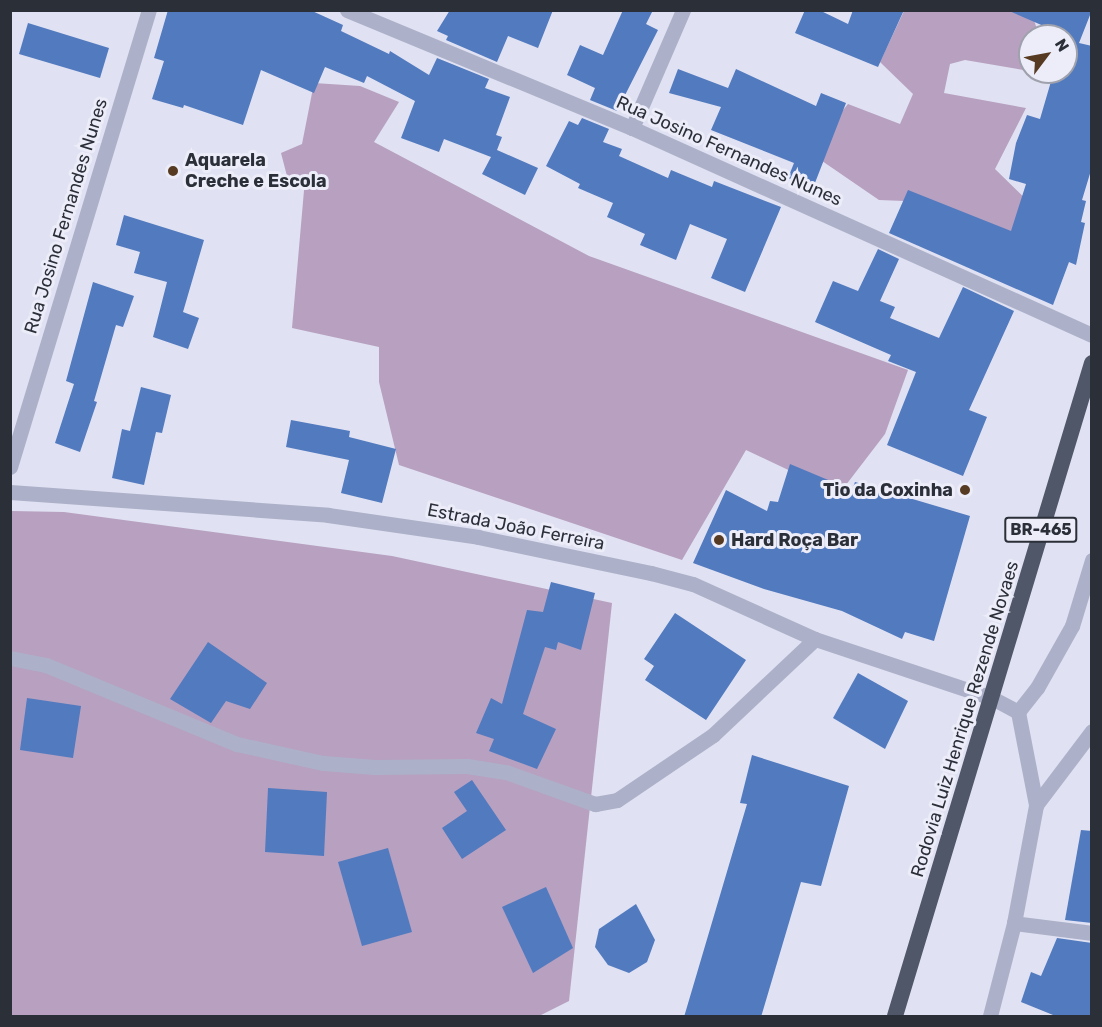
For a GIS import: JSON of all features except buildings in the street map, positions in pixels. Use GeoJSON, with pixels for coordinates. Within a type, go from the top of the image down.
{"type":"FeatureCollection","features":[{"type":"Feature","properties":{"kind":"highway","name":"Rodovia Luiz Henrique Rezende Novaes"},"geometry":{"type":"LineString","coordinates":[[896,1017],[1092,363]]}},
{"type":"Feature","properties":{"kind":"street","name":"Rua Josino Fernandes Nunes"},"geometry":{"type":"LineString","coordinates":[[10,467],[149,10]]}},
{"type":"Feature","properties":{"kind":"street","name":"Rua Josino Fernandes Nunes"},"geometry":{"type":"LineString","coordinates":[[347,10],[632,128],[1092,335]]}},
{"type":"Feature","properties":{"kind":"street"},"geometry":{"type":"LineString","coordinates":[[632,128],[683,10]]}},
{"type":"Feature","properties":{"kind":"street","name":"Estrada João Ferreira"},"geometry":{"type":"LineString","coordinates":[[10,492],[328,515],[478,537],[693,584],[815,639],[992,698],[1018,712]]}},
{"type":"Feature","properties":{"kind":"street"},"geometry":{"type":"LineString","coordinates":[[990,1017],[1014,923],[1036,806],[1018,712],[1037,688],[1072,626],[1092,560]]}},
{"type":"Feature","properties":{"kind":"street"},"geometry":{"type":"LineString","coordinates":[[10,658],[46,665],[237,744],[323,763],[375,767],[467,766],[506,772],[595,804],[616,800],[713,735],[815,639]]}},
{"type":"Feature","properties":{"kind":"street"},"geometry":{"type":"LineString","coordinates":[[1036,806],[1092,731]]}},
{"type":"Feature","properties":{"kind":"street"},"geometry":{"type":"LineString","coordinates":[[1014,923],[1092,933]]}},
{"type":"Feature","properties":{"kind":"shaded area"},"geometry":{"type":"Polygon","coordinates":[[[904,11],[1022,11],[1034,20],[1035,24],[1018,24],[1018,69],[965,60],[950,64],[944,93],[1026,108],[995,169],[1037,210],[1024,241],[931,202],[879,200],[809,152],[848,104],[900,124],[913,94],[880,62],[904,11]]]}},
{"type":"Feature","properties":{"kind":"shaded area"},"geometry":{"type":"Polygon","coordinates":[[[314,83],[360,86],[399,102],[374,142],[589,256],[908,370],[885,434],[839,494],[746,450],[682,560],[399,465],[379,382],[379,347],[292,328],[305,179],[287,176],[281,153],[302,144],[314,83]]]}},
{"type":"Feature","properties":{"kind":"shaded area"},"geometry":{"type":"Polygon","coordinates":[[[11,511],[64,512],[392,556],[612,603],[569,1001],[539,1016],[11,1016],[11,511]]]}},
{"type":"Feature","properties":{"kind":"place","name":"Aquarela Creche e Escola"},"geometry":{"type":"Point","coordinates":[173,171]}},
{"type":"Feature","properties":{"kind":"place","name":"Tio da Coxinha"},"geometry":{"type":"Point","coordinates":[965,490]}},
{"type":"Feature","properties":{"kind":"place","name":"Hard Roça Bar"},"geometry":{"type":"Point","coordinates":[719,540]}}]}
